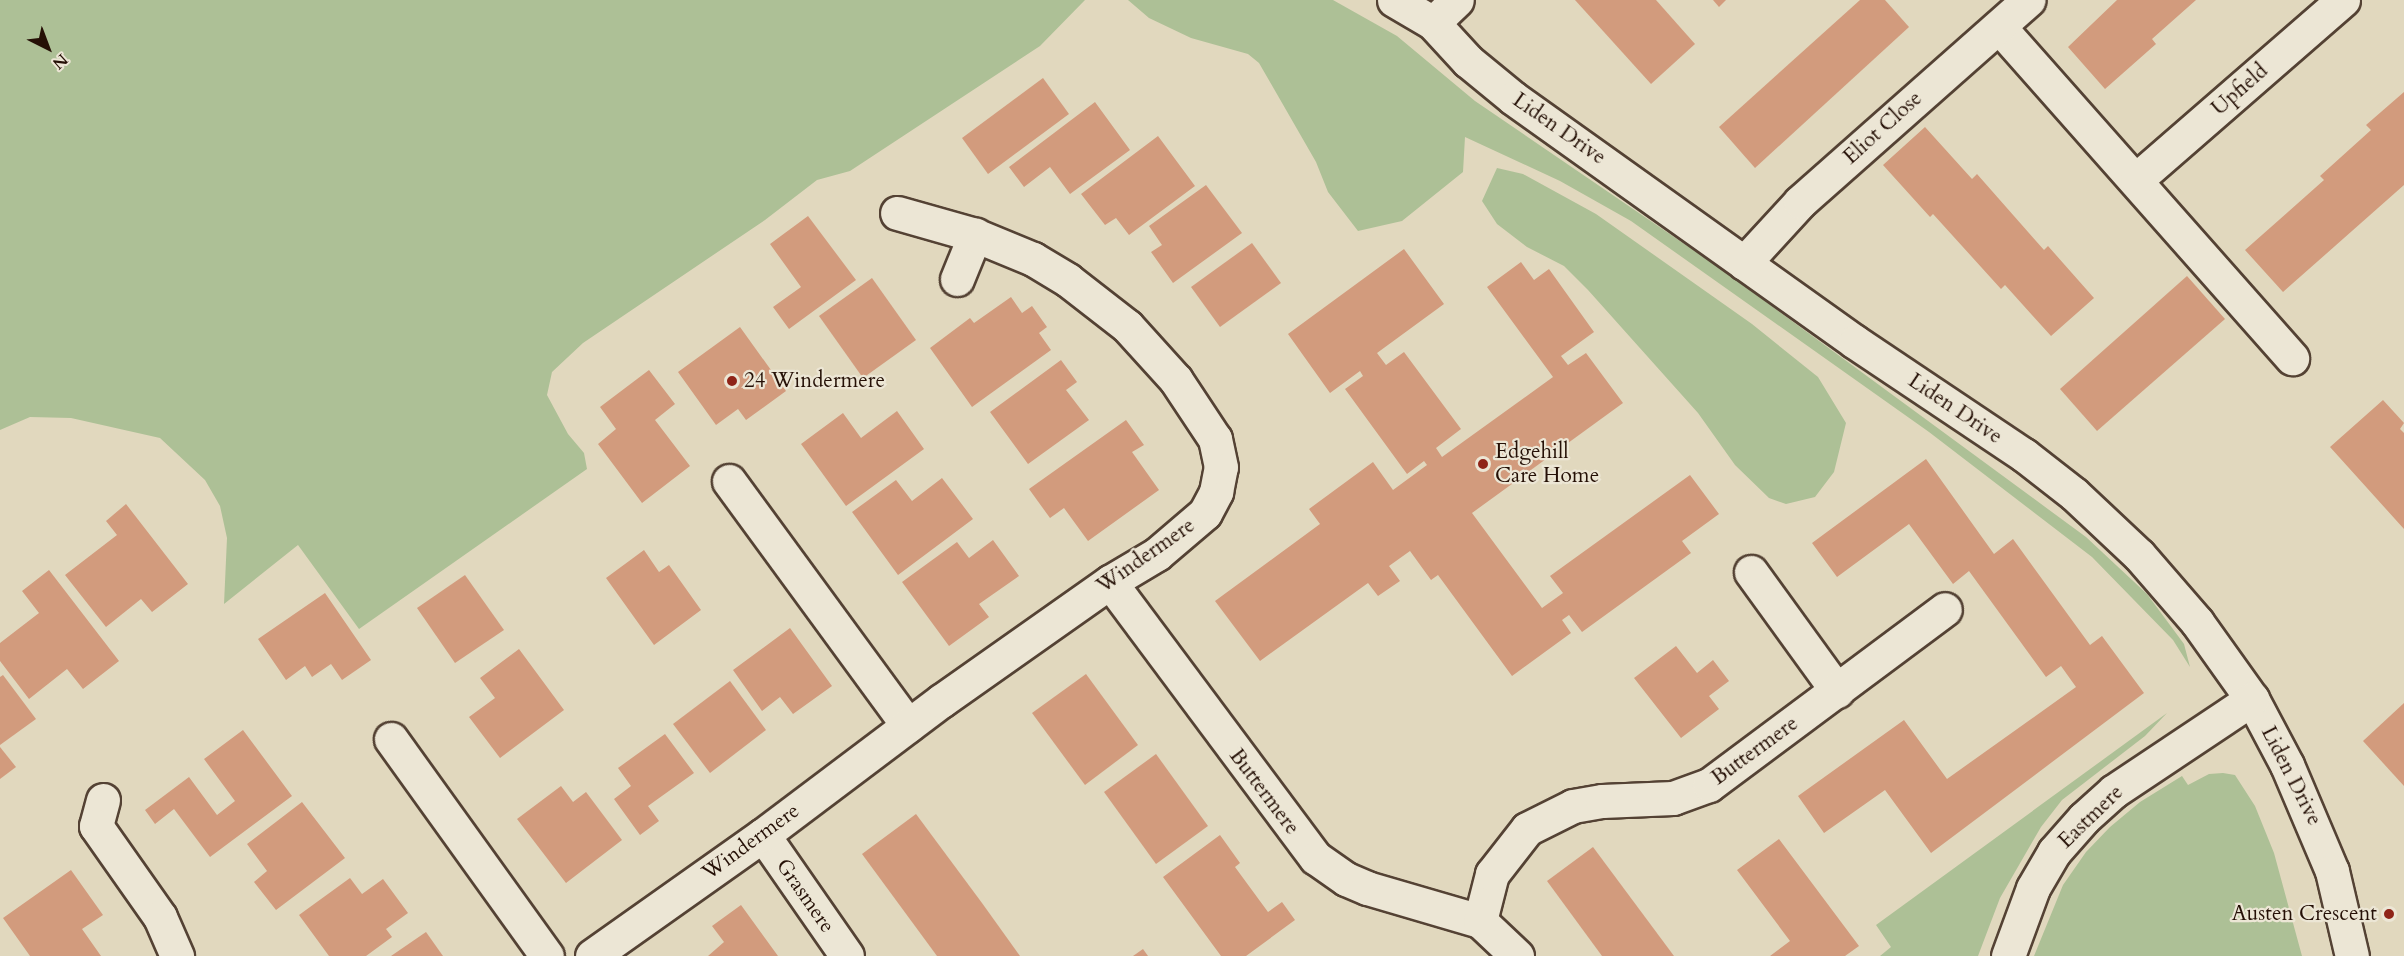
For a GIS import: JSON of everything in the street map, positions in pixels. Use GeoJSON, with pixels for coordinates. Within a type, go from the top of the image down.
{"type":"FeatureCollection","features":[{"type":"Feature","properties":{"kind":"street","name":"Liden Drive"},"geometry":{"type":"LineString","coordinates":[[1394,0],[1433,23],[1468,61],[1513,98],[2074,494],[2162,580],[2252,699],[2319,831],[2343,906],[2352,956]]}},
{"type":"Feature","properties":{"kind":"street"},"geometry":{"type":"LineString","coordinates":[[1433,23],[1457,0]]}},
{"type":"Feature","properties":{"kind":"street","name":"Eliot Close"},"geometry":{"type":"LineString","coordinates":[[1744,263],[1800,202],[2000,28],[2028,0]]}},
{"type":"Feature","properties":{"kind":"street","name":"Upfield"},"geometry":{"type":"LineString","coordinates":[[2137,179],[2343,0]]}},
{"type":"Feature","properties":{"kind":"street"},"geometry":{"type":"LineString","coordinates":[[2000,28],[2137,179],[2292,358]]}},
{"type":"Feature","properties":{"kind":"street","name":"Windermere"},"geometry":{"type":"LineString","coordinates":[[592,956],[763,835],[908,726],[1110,582],[1157,554],[1205,513],[1216,492],[1221,467],[1215,439],[1176,380],[1106,308],[1033,259],[975,235],[897,213]]}},
{"type":"Feature","properties":{"kind":"street"},"geometry":{"type":"LineString","coordinates":[[957,279],[975,235]]}},
{"type":"Feature","properties":{"kind":"street"},"geometry":{"type":"LineString","coordinates":[[729,481],[908,726]]}},
{"type":"Feature","properties":{"kind":"street"},"geometry":{"type":"LineString","coordinates":[[1751,572],[1837,691]]}},
{"type":"Feature","properties":{"kind":"street","name":"Buttermere"},"geometry":{"type":"LineString","coordinates":[[1110,582],[1316,858],[1346,879],[1367,888],[1480,921],[1517,956]]}},
{"type":"Feature","properties":{"kind":"street","name":"Buttermere"},"geometry":{"type":"LineString","coordinates":[[1480,921],[1492,874],[1527,829],[1574,806],[1602,801],[1673,798],[1708,785],[1945,609]]}},
{"type":"Feature","properties":{"kind":"street","name":"Eastmere"},"geometry":{"type":"LineString","coordinates":[[2008,956],[2033,888],[2055,852],[2084,818],[2114,791],[2252,699]]}},
{"type":"Feature","properties":{"kind":"street"},"geometry":{"type":"LineString","coordinates":[[391,739],[547,956]]}},
{"type":"Feature","properties":{"kind":"street"},"geometry":{"type":"LineString","coordinates":[[103,801],[96,826],[160,918],[177,956]]}},
{"type":"Feature","properties":{"kind":"street","name":"Grasmere"},"geometry":{"type":"LineString","coordinates":[[763,835],[848,956]]}},
{"type":"Feature","properties":{"kind":"green space"},"geometry":{"type":"Polygon","coordinates":[[[0,0],[1085,0],[1040,46],[850,171],[817,180],[765,220],[583,343],[552,372],[547,395],[568,434],[584,453],[587,469],[359,629],[298,545],[224,604],[227,538],[220,506],[205,480],[160,438],[71,418],[30,417],[0,430],[0,0]]]}},
{"type":"Feature","properties":{"kind":"green space"},"geometry":{"type":"Polygon","coordinates":[[[1128,0],[1333,0],[1397,36],[1475,101],[1721,269],[2086,537],[2147,594],[2184,644],[2190,667],[2173,640],[2092,557],[1929,432],[1631,221],[1560,181],[1465,137],[1463,172],[1402,221],[1358,231],[1328,192],[1316,162],[1259,63],[1248,54],[1191,38],[1149,18],[1128,0]]]}},
{"type":"Feature","properties":{"kind":"green space"},"geometry":{"type":"Polygon","coordinates":[[[1497,168],[1523,174],[1596,214],[1752,324],[1818,377],[1846,423],[1834,472],[1815,497],[1786,504],[1769,498],[1735,465],[1698,413],[1588,290],[1564,266],[1527,247],[1497,224],[1482,201],[1497,168]]]}},
{"type":"Feature","properties":{"kind":"green space"},"geometry":{"type":"Polygon","coordinates":[[[2167,713],[2145,736],[2062,800],[2041,827],[2000,898],[1978,956],[1880,956],[1891,947],[1876,925],[2167,713]]]}},
{"type":"Feature","properties":{"kind":"green space"},"geometry":{"type":"Polygon","coordinates":[[[2209,774],[2235,775],[2255,806],[2274,853],[2302,956],[2034,956],[2063,885],[2086,852],[2110,827],[2140,802],[2182,776],[2188,785],[2209,774]]]}},
{"type":"Feature","properties":{"kind":"building"},"geometry":{"type":"Polygon","coordinates":[[[1575,0],[1656,0],[1695,44],[1651,84],[1575,0]]]}},
{"type":"Feature","properties":{"kind":"building"},"geometry":{"type":"Polygon","coordinates":[[[1713,0],[1726,0],[1719,7],[1713,0]]]}},
{"type":"Feature","properties":{"kind":"building"},"geometry":{"type":"Polygon","coordinates":[[[1860,0],[1885,0],[1909,27],[1755,168],[1719,127],[1860,0]]]}},
{"type":"Feature","properties":{"kind":"building"},"geometry":{"type":"Polygon","coordinates":[[[2117,0],[2196,0],[2152,39],[2156,44],[2105,89],[2068,47],[2117,0]]]}},
{"type":"Feature","properties":{"kind":"building"},"geometry":{"type":"Polygon","coordinates":[[[1043,78],[1069,114],[988,174],[962,138],[1043,78]]]}},
{"type":"Feature","properties":{"kind":"building"},"geometry":{"type":"Polygon","coordinates":[[[2404,92],[2404,185],[2283,292],[2245,250],[2324,180],[2320,176],[2371,130],[2366,125],[2404,92]]]}},
{"type":"Feature","properties":{"kind":"building"},"geometry":{"type":"Polygon","coordinates":[[[1095,102],[1130,150],[1070,194],[1050,167],[1024,187],[1009,167],[1095,102]]]}},
{"type":"Feature","properties":{"kind":"building"},"geometry":{"type":"Polygon","coordinates":[[[1925,127],[1972,179],[1977,174],[2044,250],[2048,246],[2094,298],[2051,336],[2005,285],[2001,289],[1933,214],[1930,217],[1883,165],[1925,127]]]}},
{"type":"Feature","properties":{"kind":"building"},"geometry":{"type":"Polygon","coordinates":[[[1158,136],[1195,186],[1129,235],[1116,218],[1105,225],[1081,194],[1158,136]]]}},
{"type":"Feature","properties":{"kind":"building"},"geometry":{"type":"Polygon","coordinates":[[[1206,185],[1242,233],[1173,283],[1151,252],[1162,245],[1149,226],[1206,185]]]}},
{"type":"Feature","properties":{"kind":"building"},"geometry":{"type":"Polygon","coordinates":[[[808,216],[856,280],[789,329],[773,307],[801,287],[770,244],[808,216]]]}},
{"type":"Feature","properties":{"kind":"building"},"geometry":{"type":"Polygon","coordinates":[[[1252,243],[1281,283],[1220,327],[1191,287],[1252,243]]]}},
{"type":"Feature","properties":{"kind":"building","name":"Edgehill Care Home"},"geometry":{"type":"Polygon","coordinates":[[[1404,249],[1444,304],[1377,353],[1386,365],[1404,352],[1461,429],[1436,448],[1442,457],[1553,377],[1487,287],[1521,262],[1534,280],[1549,269],[1594,332],[1561,356],[1568,365],[1586,353],[1623,403],[1472,513],[1542,608],[1563,593],[1550,576],[1690,475],[1719,514],[1682,541],[1691,553],[1582,632],[1569,615],[1562,620],[1571,633],[1512,676],[1438,575],[1431,580],[1410,551],[1389,566],[1400,581],[1378,596],[1368,583],[1260,661],[1215,601],[1320,524],[1309,509],[1373,462],[1393,490],[1427,465],[1424,461],[1407,474],[1345,389],[1363,376],[1360,371],[1330,393],[1288,334],[1404,249]]]}},
{"type":"Feature","properties":{"kind":"building"},"geometry":{"type":"Polygon","coordinates":[[[2187,276],[2225,319],[2097,431],[2060,389],[2187,276]]]}},
{"type":"Feature","properties":{"kind":"building"},"geometry":{"type":"Polygon","coordinates":[[[872,278],[916,340],[863,378],[819,316],[872,278]]]}},
{"type":"Feature","properties":{"kind":"building"},"geometry":{"type":"Polygon","coordinates":[[[1011,297],[1022,313],[1032,306],[1047,327],[1039,333],[1051,350],[972,407],[930,348],[970,318],[974,323],[1011,297]]]}},
{"type":"Feature","properties":{"kind":"building","name":"24 Windermere"},"geometry":{"type":"Polygon","coordinates":[[[740,327],[786,391],[746,420],[738,409],[716,425],[678,372],[740,327]]]}},
{"type":"Feature","properties":{"kind":"building"},"geometry":{"type":"Polygon","coordinates":[[[1061,360],[1077,382],[1066,390],[1089,420],[1028,464],[990,412],[1061,360]]]}},
{"type":"Feature","properties":{"kind":"building"},"geometry":{"type":"Polygon","coordinates":[[[649,370],[675,404],[655,420],[690,466],[642,503],[598,444],[616,429],[600,407],[649,370]]]}},
{"type":"Feature","properties":{"kind":"building"},"geometry":{"type":"Polygon","coordinates":[[[2383,400],[2404,423],[2400,429],[2404,433],[2404,529],[2330,447],[2383,400]]]}},
{"type":"Feature","properties":{"kind":"building"},"geometry":{"type":"Polygon","coordinates":[[[897,411],[924,449],[846,506],[801,444],[843,413],[861,438],[897,411]]]}},
{"type":"Feature","properties":{"kind":"building"},"geometry":{"type":"Polygon","coordinates":[[[1126,420],[1144,445],[1132,452],[1159,490],[1088,541],[1064,508],[1050,518],[1029,489],[1126,420]]]}},
{"type":"Feature","properties":{"kind":"building"},"geometry":{"type":"Polygon","coordinates":[[[1926,459],[1994,554],[2013,539],[2090,645],[2102,636],[2144,693],[1931,853],[1885,790],[1824,833],[1798,796],[1904,720],[1947,779],[2076,687],[2061,666],[2046,677],[1969,571],[1953,584],[1909,524],[1837,577],[1812,543],[1926,459]]]}},
{"type":"Feature","properties":{"kind":"building"},"geometry":{"type":"Polygon","coordinates":[[[942,478],[973,519],[898,575],[852,512],[896,480],[912,501],[942,478]]]}},
{"type":"Feature","properties":{"kind":"building"},"geometry":{"type":"Polygon","coordinates":[[[126,504],[188,584],[152,612],[141,599],[106,627],[65,575],[117,535],[106,521],[126,504]]]}},
{"type":"Feature","properties":{"kind":"building"},"geometry":{"type":"Polygon","coordinates":[[[993,540],[1019,576],[979,604],[989,617],[949,646],[902,582],[957,542],[969,558],[993,540]]]}},
{"type":"Feature","properties":{"kind":"building"},"geometry":{"type":"Polygon","coordinates":[[[644,550],[659,572],[669,565],[701,610],[654,645],[606,578],[644,550]]]}},
{"type":"Feature","properties":{"kind":"building"},"geometry":{"type":"Polygon","coordinates":[[[49,570],[119,661],[83,689],[67,669],[29,699],[0,661],[0,643],[39,613],[22,591],[49,570]]]}},
{"type":"Feature","properties":{"kind":"building"},"geometry":{"type":"Polygon","coordinates":[[[465,575],[504,630],[455,663],[417,608],[465,575]]]}},
{"type":"Feature","properties":{"kind":"building"},"geometry":{"type":"Polygon","coordinates":[[[325,593],[371,660],[342,680],[331,664],[312,677],[305,666],[286,680],[258,639],[325,593]]]}},
{"type":"Feature","properties":{"kind":"building"},"geometry":{"type":"Polygon","coordinates":[[[790,628],[832,686],[793,714],[780,697],[762,711],[733,670],[790,628]]]}},
{"type":"Feature","properties":{"kind":"building"},"geometry":{"type":"Polygon","coordinates":[[[1676,646],[1697,673],[1713,660],[1729,681],[1709,696],[1719,709],[1681,738],[1634,678],[1676,646]]]}},
{"type":"Feature","properties":{"kind":"building"},"geometry":{"type":"Polygon","coordinates":[[[519,649],[564,710],[500,758],[469,717],[495,698],[480,678],[519,649]]]}},
{"type":"Feature","properties":{"kind":"building"},"geometry":{"type":"Polygon","coordinates":[[[1086,674],[1138,745],[1085,785],[1032,713],[1086,674]]]}},
{"type":"Feature","properties":{"kind":"building"},"geometry":{"type":"Polygon","coordinates":[[[3,675],[36,719],[0,745],[0,677],[3,675]]]}},
{"type":"Feature","properties":{"kind":"building"},"geometry":{"type":"Polygon","coordinates":[[[730,681],[766,730],[710,773],[673,724],[730,681]]]}},
{"type":"Feature","properties":{"kind":"building"},"geometry":{"type":"Polygon","coordinates":[[[2404,703],[2404,786],[2363,741],[2404,703]]]}},
{"type":"Feature","properties":{"kind":"building"},"geometry":{"type":"Polygon","coordinates":[[[243,730],[292,796],[210,857],[174,809],[155,824],[145,810],[189,777],[217,815],[235,801],[204,759],[243,730]]]}},
{"type":"Feature","properties":{"kind":"building"},"geometry":{"type":"Polygon","coordinates":[[[665,734],[694,773],[648,806],[659,821],[640,835],[614,799],[631,786],[618,768],[665,734]]]}},
{"type":"Feature","properties":{"kind":"building"},"geometry":{"type":"Polygon","coordinates":[[[0,747],[16,767],[0,779],[0,747]]]}},
{"type":"Feature","properties":{"kind":"building"},"geometry":{"type":"Polygon","coordinates":[[[1156,754],[1208,826],[1156,864],[1104,792],[1156,754]]]}},
{"type":"Feature","properties":{"kind":"building"},"geometry":{"type":"Polygon","coordinates":[[[561,786],[573,802],[586,792],[622,840],[566,883],[517,819],[561,786]]]}},
{"type":"Feature","properties":{"kind":"building"},"geometry":{"type":"Polygon","coordinates":[[[302,802],[345,858],[276,910],[254,882],[267,871],[247,844],[302,802]]]}},
{"type":"Feature","properties":{"kind":"building"},"geometry":{"type":"Polygon","coordinates":[[[916,814],[1020,956],[937,956],[862,854],[916,814]]]}},
{"type":"Feature","properties":{"kind":"building"},"geometry":{"type":"Polygon","coordinates":[[[1220,835],[1240,863],[1235,867],[1268,912],[1282,902],[1295,920],[1246,956],[1221,956],[1163,877],[1220,835]]]}},
{"type":"Feature","properties":{"kind":"building"},"geometry":{"type":"Polygon","coordinates":[[[1779,839],[1859,946],[1845,956],[1770,956],[1790,941],[1737,870],[1779,839]]]}},
{"type":"Feature","properties":{"kind":"building"},"geometry":{"type":"Polygon","coordinates":[[[1593,847],[1674,956],[1602,956],[1547,881],[1593,847]]]}},
{"type":"Feature","properties":{"kind":"building"},"geometry":{"type":"Polygon","coordinates":[[[71,870],[103,915],[82,929],[101,956],[30,956],[3,918],[71,870]]]}},
{"type":"Feature","properties":{"kind":"building"},"geometry":{"type":"Polygon","coordinates":[[[350,878],[362,894],[383,879],[408,913],[386,929],[392,937],[366,956],[329,956],[299,915],[350,878]]]}},
{"type":"Feature","properties":{"kind":"building"},"geometry":{"type":"Polygon","coordinates":[[[741,905],[778,956],[708,956],[724,942],[712,926],[741,905]]]}},
{"type":"Feature","properties":{"kind":"building"},"geometry":{"type":"Polygon","coordinates":[[[426,932],[443,956],[391,956],[426,932]]]}},
{"type":"Feature","properties":{"kind":"building"},"geometry":{"type":"Polygon","coordinates":[[[1143,949],[1148,956],[1133,956],[1143,949]]]}},
{"type":"Feature","properties":{"kind":"place","name":"24 Windermere"},"geometry":{"type":"Point","coordinates":[732,381]}},
{"type":"Feature","properties":{"kind":"place","name":"Edgehill Care Home"},"geometry":{"type":"Point","coordinates":[1483,464]}},
{"type":"Feature","properties":{"kind":"place","name":"Austen Crescent"},"geometry":{"type":"Point","coordinates":[2389,914]}}]}
